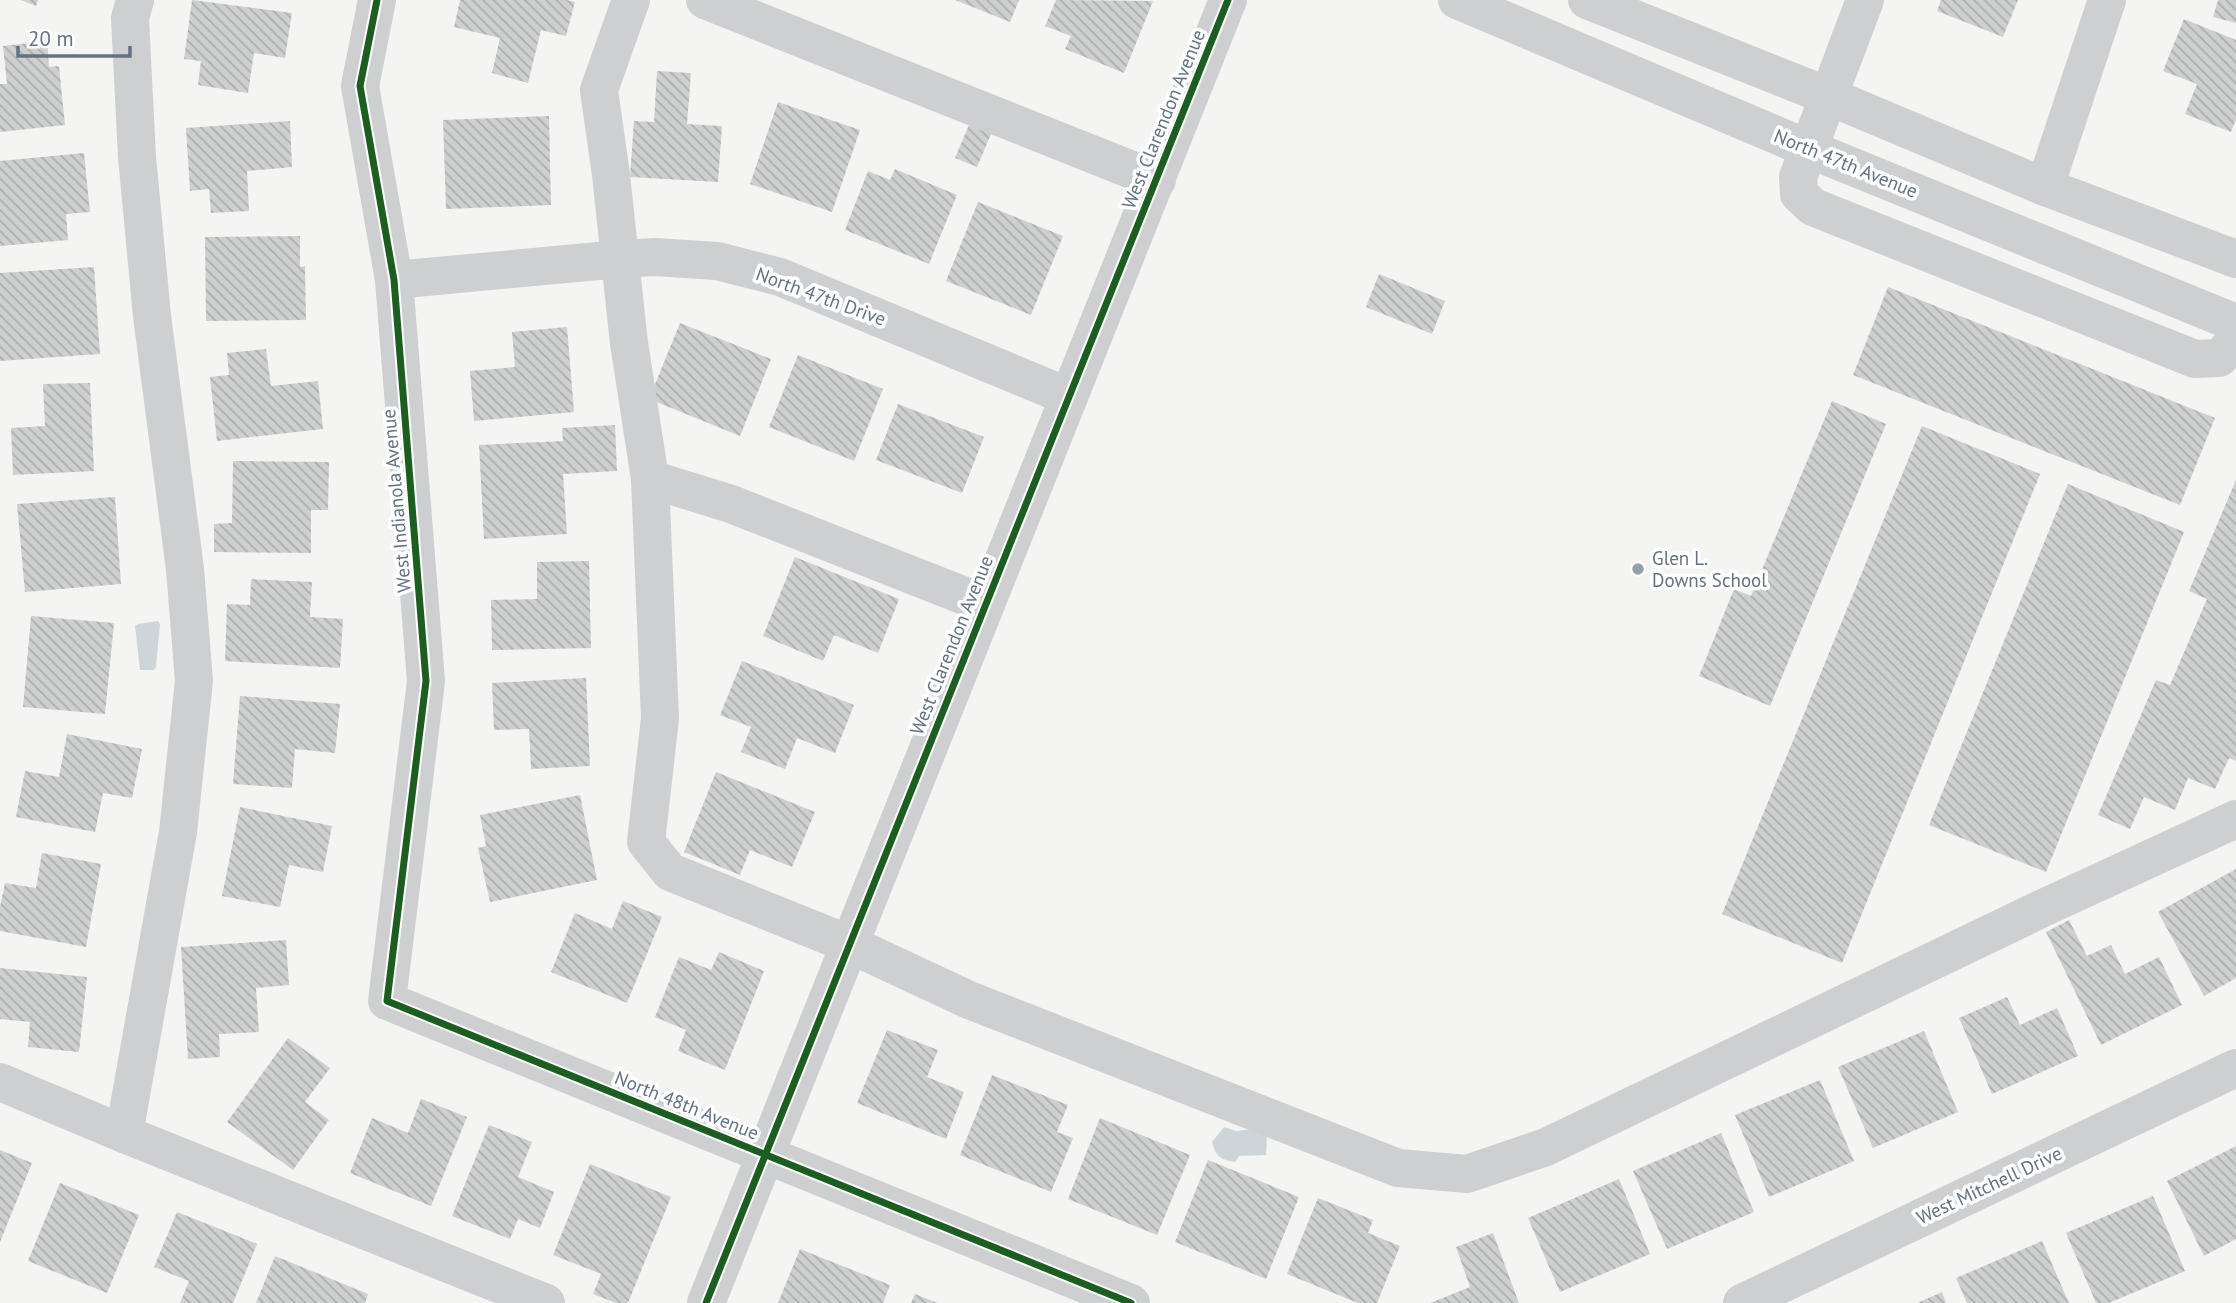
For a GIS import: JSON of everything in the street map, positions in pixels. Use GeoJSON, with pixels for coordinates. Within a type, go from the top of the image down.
{"type":"FeatureCollection","features":[{"type":"Feature","properties":{"kind":"street"},"geometry":{"type":"LineString","coordinates":[[124,1134],[178,832],[194,681],[186,569],[152,316],[137,157],[130,18],[135,0]]}},
{"type":"Feature","properties":{"kind":"street","name":"West Indianola Avenue"},"geometry":{"type":"LineString","coordinates":[[377,0],[360,86],[394,280],[426,681],[387,1001]]}},
{"type":"Feature","properties":{"kind":"street"},"geometry":{"type":"LineString","coordinates":[[631,0],[599,90],[629,343],[650,479],[660,718],[646,842],[670,872],[849,944],[969,1000],[1398,1168],[1467,1174],[1546,1147],[2031,914],[2236,819]]}},
{"type":"Feature","properties":{"kind":"street"},"geometry":{"type":"LineString","coordinates":[[705,0],[1157,180]]}},
{"type":"Feature","properties":{"kind":"street","name":"West Clarendon Avenue"},"geometry":{"type":"LineString","coordinates":[[706,1303],[1228,0]]}},
{"type":"Feature","properties":{"kind":"street","name":"North 47th Avenue"},"geometry":{"type":"LineString","coordinates":[[1457,0],[1809,149],[2236,323]]}},
{"type":"Feature","properties":{"kind":"street"},"geometry":{"type":"LineString","coordinates":[[1865,0],[1798,177],[1799,194],[1812,207],[2195,359],[2219,358],[2236,341]]}},
{"type":"Feature","properties":{"kind":"street"},"geometry":{"type":"LineString","coordinates":[[2045,187],[2107,0]]}},
{"type":"Feature","properties":{"kind":"street"},"geometry":{"type":"LineString","coordinates":[[1609,4],[2045,187],[2236,259]]}},
{"type":"Feature","properties":{"kind":"street","name":"North 47th Drive"},"geometry":{"type":"LineString","coordinates":[[394,280],[621,259],[655,257],[717,261],[780,277],[1068,396]]}},
{"type":"Feature","properties":{"kind":"street"},"geometry":{"type":"LineString","coordinates":[[650,479],[731,504],[985,604]]}},
{"type":"Feature","properties":{"kind":"street","name":"North 48th Avenue"},"geometry":{"type":"LineString","coordinates":[[387,1001],[1132,1303]]}},
{"type":"Feature","properties":{"kind":"street","name":"West Mitchell Drive"},"geometry":{"type":"LineString","coordinates":[[1742,1303],[2236,1068]]}},
{"type":"Feature","properties":{"kind":"street"},"geometry":{"type":"LineString","coordinates":[[0,1082],[546,1303]]}},
{"type":"Feature","properties":{"kind":"shaded area"},"geometry":{"type":"Polygon","coordinates":[[[158,621],[160,624],[156,667],[154,670],[140,670],[135,626],[158,621]]]}},
{"type":"Feature","properties":{"kind":"shaded area"},"geometry":{"type":"Polygon","coordinates":[[[1224,1127],[1236,1131],[1255,1129],[1267,1135],[1266,1155],[1239,1156],[1235,1162],[1219,1156],[1212,1142],[1224,1127]]]}},
{"type":"Feature","properties":{"kind":"building"},"geometry":{"type":"Polygon","coordinates":[[[21,0],[38,0],[36,6],[21,0]]]}},
{"type":"Feature","properties":{"kind":"building"},"geometry":{"type":"Polygon","coordinates":[[[192,0],[292,13],[285,58],[254,53],[248,93],[198,85],[201,61],[184,59],[192,0]]]}},
{"type":"Feature","properties":{"kind":"building"},"geometry":{"type":"Polygon","coordinates":[[[460,0],[575,2],[566,36],[541,30],[528,83],[492,73],[500,38],[454,27],[460,0]]]}},
{"type":"Feature","properties":{"kind":"building"},"geometry":{"type":"Polygon","coordinates":[[[955,0],[1019,0],[1010,22],[955,0]]]}},
{"type":"Feature","properties":{"kind":"building"},"geometry":{"type":"Polygon","coordinates":[[[1056,0],[1153,1],[1124,73],[1065,49],[1071,36],[1045,26],[1056,0]]]}},
{"type":"Feature","properties":{"kind":"building"},"geometry":{"type":"Polygon","coordinates":[[[1941,0],[2018,0],[2003,37],[1937,11],[1941,0]]]}},
{"type":"Feature","properties":{"kind":"building"},"geometry":{"type":"Polygon","coordinates":[[[2218,0],[2236,0],[2236,23],[2213,17],[2218,0]]]}},
{"type":"Feature","properties":{"kind":"building"},"geometry":{"type":"Polygon","coordinates":[[[2184,19],[2236,40],[2236,119],[2231,132],[2185,114],[2197,84],[2163,71],[2184,19]]]}},
{"type":"Feature","properties":{"kind":"building"},"geometry":{"type":"Polygon","coordinates":[[[47,41],[49,67],[59,66],[65,125],[0,132],[0,84],[7,84],[3,46],[47,41]]]}},
{"type":"Feature","properties":{"kind":"building"},"geometry":{"type":"Polygon","coordinates":[[[657,71],[691,73],[687,124],[722,126],[718,182],[630,177],[634,121],[654,122],[657,71]]]}},
{"type":"Feature","properties":{"kind":"building"},"geometry":{"type":"Polygon","coordinates":[[[778,102],[860,130],[832,212],[750,184],[778,102]]]}},
{"type":"Feature","properties":{"kind":"building"},"geometry":{"type":"Polygon","coordinates":[[[549,116],[551,205],[446,209],[443,120],[549,116]]]}},
{"type":"Feature","properties":{"kind":"building"},"geometry":{"type":"Polygon","coordinates":[[[290,121],[292,167],[247,171],[249,211],[211,213],[209,189],[190,191],[186,128],[290,121]]]}},
{"type":"Feature","properties":{"kind":"building"},"geometry":{"type":"Polygon","coordinates":[[[969,125],[991,134],[977,167],[955,158],[969,125]]]}},
{"type":"Feature","properties":{"kind":"building"},"geometry":{"type":"Polygon","coordinates":[[[84,153],[90,212],[66,214],[68,240],[0,246],[0,161],[84,153]]]}},
{"type":"Feature","properties":{"kind":"building"},"geometry":{"type":"Polygon","coordinates":[[[895,169],[957,195],[929,264],[845,230],[868,171],[890,180],[895,169]]]}},
{"type":"Feature","properties":{"kind":"building"},"geometry":{"type":"Polygon","coordinates":[[[978,202],[1063,236],[1031,315],[946,281],[978,202]]]}},
{"type":"Feature","properties":{"kind":"building"},"geometry":{"type":"Polygon","coordinates":[[[300,236],[300,267],[305,266],[306,320],[206,321],[205,237],[300,236]]]}},
{"type":"Feature","properties":{"kind":"building"},"geometry":{"type":"Polygon","coordinates":[[[94,267],[100,354],[0,361],[0,273],[94,267]]]}},
{"type":"Feature","properties":{"kind":"building"},"geometry":{"type":"Polygon","coordinates":[[[1379,274],[1445,301],[1432,334],[1366,307],[1379,274]]]}},
{"type":"Feature","properties":{"kind":"building"},"geometry":{"type":"Polygon","coordinates":[[[1888,287],[2215,418],[2180,505],[1853,375],[1888,287]]]}},
{"type":"Feature","properties":{"kind":"building"},"geometry":{"type":"Polygon","coordinates":[[[680,323],[771,359],[740,436],[649,399],[680,323]]]}},
{"type":"Feature","properties":{"kind":"building"},"geometry":{"type":"Polygon","coordinates":[[[567,327],[574,412],[474,421],[470,371],[515,367],[512,332],[567,327]]]}},
{"type":"Feature","properties":{"kind":"building"},"geometry":{"type":"Polygon","coordinates":[[[266,349],[271,386],[318,381],[323,429],[217,441],[210,377],[229,375],[227,353],[266,349]]]}},
{"type":"Feature","properties":{"kind":"building"},"geometry":{"type":"Polygon","coordinates":[[[798,355],[883,389],[854,461],[769,427],[798,355]]]}},
{"type":"Feature","properties":{"kind":"building"},"geometry":{"type":"Polygon","coordinates":[[[90,383],[94,471],[13,475],[11,428],[45,426],[43,384],[90,383]]]}},
{"type":"Feature","properties":{"kind":"building"},"geometry":{"type":"Polygon","coordinates":[[[1832,401],[1886,424],[1770,706],[1699,676],[1734,589],[1751,596],[1832,401]]]}},
{"type":"Feature","properties":{"kind":"building"},"geometry":{"type":"Polygon","coordinates":[[[898,404],[984,437],[962,493],[876,460],[898,404]]]}},
{"type":"Feature","properties":{"kind":"building"},"geometry":{"type":"Polygon","coordinates":[[[615,425],[617,471],[563,474],[567,534],[484,539],[479,445],[563,441],[562,428],[615,425]]]}},
{"type":"Feature","properties":{"kind":"building"},"geometry":{"type":"Polygon","coordinates":[[[1922,426],[2040,474],[1842,963],[1722,914],[1922,426]]]}},
{"type":"Feature","properties":{"kind":"building"},"geometry":{"type":"Polygon","coordinates":[[[233,461],[329,462],[328,510],[311,510],[311,553],[214,552],[214,524],[232,523],[233,461]]]}},
{"type":"Feature","properties":{"kind":"building"},"geometry":{"type":"Polygon","coordinates":[[[2236,480],[2236,761],[2229,758],[2215,789],[2188,778],[2175,810],[2144,797],[2130,829],[2098,815],[2156,680],[2170,685],[2207,599],[2189,591],[2236,480]]]}},
{"type":"Feature","properties":{"kind":"building"},"geometry":{"type":"Polygon","coordinates":[[[2068,484],[2184,532],[2046,872],[1929,825],[2068,484]]]}},
{"type":"Feature","properties":{"kind":"building"},"geometry":{"type":"Polygon","coordinates":[[[115,497],[121,584],[25,592],[17,504],[115,497]]]}},
{"type":"Feature","properties":{"kind":"building"},"geometry":{"type":"Polygon","coordinates":[[[795,557],[899,599],[878,653],[834,635],[823,661],[763,636],[795,557]]]}},
{"type":"Feature","properties":{"kind":"building"},"geometry":{"type":"Polygon","coordinates":[[[589,561],[591,648],[492,650],[491,600],[537,599],[537,562],[589,561]]]}},
{"type":"Feature","properties":{"kind":"building"},"geometry":{"type":"Polygon","coordinates":[[[251,579],[312,582],[310,617],[343,619],[340,668],[225,661],[227,604],[250,605],[251,579]]]}},
{"type":"Feature","properties":{"kind":"building"},"geometry":{"type":"Polygon","coordinates":[[[31,616],[114,623],[105,714],[23,707],[31,616]]]}},
{"type":"Feature","properties":{"kind":"building"},"geometry":{"type":"Polygon","coordinates":[[[742,661],[854,705],[835,753],[797,738],[785,769],[741,752],[751,727],[720,715],[742,661]]]}},
{"type":"Feature","properties":{"kind":"building"},"geometry":{"type":"Polygon","coordinates":[[[586,678],[590,766],[531,769],[529,729],[494,730],[492,683],[586,678]]]}},
{"type":"Feature","properties":{"kind":"building"},"geometry":{"type":"Polygon","coordinates":[[[240,696],[340,704],[335,753],[295,749],[292,788],[233,784],[240,696]]]}},
{"type":"Feature","properties":{"kind":"building"},"geometry":{"type":"Polygon","coordinates":[[[67,734],[142,749],[132,798],[103,793],[95,832],[16,817],[25,771],[59,777],[67,734]]]}},
{"type":"Feature","properties":{"kind":"building"},"geometry":{"type":"Polygon","coordinates":[[[716,772],[815,812],[792,867],[750,850],[740,875],[684,852],[716,772]]]}},
{"type":"Feature","properties":{"kind":"building"},"geometry":{"type":"Polygon","coordinates":[[[580,795],[597,880],[490,902],[478,848],[486,846],[480,815],[580,795]]]}},
{"type":"Feature","properties":{"kind":"building"},"geometry":{"type":"Polygon","coordinates":[[[240,807],[332,826],[323,872],[289,865],[280,907],[222,896],[240,807]]]}},
{"type":"Feature","properties":{"kind":"building"},"geometry":{"type":"Polygon","coordinates":[[[42,853],[101,864],[86,947],[0,931],[0,907],[5,883],[36,888],[42,853]]]}},
{"type":"Feature","properties":{"kind":"building"},"geometry":{"type":"Polygon","coordinates":[[[2236,869],[2236,978],[2204,996],[2158,912],[2236,869]]]}},
{"type":"Feature","properties":{"kind":"building"},"geometry":{"type":"Polygon","coordinates":[[[623,901],[662,917],[627,1003],[551,972],[575,913],[612,929],[623,901]]]}},
{"type":"Feature","properties":{"kind":"building"},"geometry":{"type":"Polygon","coordinates":[[[2069,920],[2087,956],[2111,945],[2125,974],[2159,957],[2182,1005],[2101,1045],[2046,932],[2069,920]]]}},
{"type":"Feature","properties":{"kind":"building"},"geometry":{"type":"Polygon","coordinates":[[[286,940],[289,985],[256,988],[259,1032],[219,1034],[220,1057],[188,1059],[181,947],[286,940]]]}},
{"type":"Feature","properties":{"kind":"building"},"geometry":{"type":"Polygon","coordinates":[[[719,952],[764,971],[725,1070],[678,1051],[686,1030],[655,1017],[679,957],[711,970],[719,952]]]}},
{"type":"Feature","properties":{"kind":"building"},"geometry":{"type":"Polygon","coordinates":[[[0,968],[87,977],[79,1052],[28,1047],[30,1022],[0,1019],[0,968]]]}},
{"type":"Feature","properties":{"kind":"building"},"geometry":{"type":"Polygon","coordinates":[[[2007,997],[2020,1025],[2057,1008],[2078,1056],[1992,1094],[1959,1018],[2007,997]]]}},
{"type":"Feature","properties":{"kind":"building"},"geometry":{"type":"Polygon","coordinates":[[[887,1030],[938,1050],[927,1077],[964,1092],[946,1139],[857,1103],[887,1030]]]}},
{"type":"Feature","properties":{"kind":"building"},"geometry":{"type":"Polygon","coordinates":[[[1924,1031],[1958,1112],[1873,1148],[1838,1067],[1924,1031]]]}},
{"type":"Feature","properties":{"kind":"building"},"geometry":{"type":"Polygon","coordinates":[[[288,1038],[330,1068],[305,1102],[329,1120],[293,1170],[227,1122],[288,1038]]]}},
{"type":"Feature","properties":{"kind":"building"},"geometry":{"type":"Polygon","coordinates":[[[992,1075],[1068,1105],[1057,1132],[1073,1138],[1051,1192],[960,1155],[992,1075]]]}},
{"type":"Feature","properties":{"kind":"building"},"geometry":{"type":"Polygon","coordinates":[[[1820,1080],[1854,1161],[1769,1197],[1735,1115],[1820,1080]]]}},
{"type":"Feature","properties":{"kind":"building"},"geometry":{"type":"Polygon","coordinates":[[[421,1099],[467,1117],[431,1206],[350,1173],[372,1118],[408,1133],[421,1099]]]}},
{"type":"Feature","properties":{"kind":"building"},"geometry":{"type":"Polygon","coordinates":[[[1100,1118],[1190,1155],[1157,1235],[1068,1199],[1100,1118]]]}},
{"type":"Feature","properties":{"kind":"building"},"geometry":{"type":"Polygon","coordinates":[[[489,1125],[532,1142],[518,1177],[554,1192],[540,1228],[518,1219],[510,1239],[452,1216],[489,1125]]]}},
{"type":"Feature","properties":{"kind":"building"},"geometry":{"type":"Polygon","coordinates":[[[1721,1133],[1754,1212],[1667,1249],[1633,1171],[1721,1133]]]}},
{"type":"Feature","properties":{"kind":"building"},"geometry":{"type":"Polygon","coordinates":[[[2236,1146],[2236,1239],[2204,1256],[2167,1181],[2236,1146]]]}},
{"type":"Feature","properties":{"kind":"building"},"geometry":{"type":"Polygon","coordinates":[[[0,1150],[32,1163],[0,1242],[0,1150]]]}},
{"type":"Feature","properties":{"kind":"building"},"geometry":{"type":"Polygon","coordinates":[[[1208,1160],[1299,1197],[1266,1279],[1175,1242],[1208,1160]]]}},
{"type":"Feature","properties":{"kind":"building"},"geometry":{"type":"Polygon","coordinates":[[[590,1164],[671,1197],[628,1303],[616,1303],[593,1294],[601,1274],[553,1255],[590,1164]]]}},
{"type":"Feature","properties":{"kind":"building"},"geometry":{"type":"Polygon","coordinates":[[[1619,1179],[1650,1254],[1560,1292],[1528,1218],[1619,1179]]]}},
{"type":"Feature","properties":{"kind":"building"},"geometry":{"type":"Polygon","coordinates":[[[60,1183],[139,1215],[107,1293],[28,1261],[60,1183]]]}},
{"type":"Feature","properties":{"kind":"building"},"geometry":{"type":"Polygon","coordinates":[[[2153,1196],[2185,1271],[2109,1303],[2096,1303],[2066,1233],[2153,1196]]]}},
{"type":"Feature","properties":{"kind":"building"},"geometry":{"type":"Polygon","coordinates":[[[1318,1198],[1373,1220],[1368,1233],[1400,1246],[1377,1303],[1358,1303],[1287,1274],[1318,1198]]]}},
{"type":"Feature","properties":{"kind":"building"},"geometry":{"type":"Polygon","coordinates":[[[177,1212],[257,1244],[233,1303],[180,1303],[189,1281],[154,1267],[177,1212]]]}},
{"type":"Feature","properties":{"kind":"building"},"geometry":{"type":"Polygon","coordinates":[[[1493,1233],[1519,1303],[1430,1303],[1470,1287],[1456,1247],[1493,1233]]]}},
{"type":"Feature","properties":{"kind":"building"},"geometry":{"type":"Polygon","coordinates":[[[2042,1241],[2069,1303],[1967,1303],[1956,1278],[2042,1241]]]}},
{"type":"Feature","properties":{"kind":"building"},"geometry":{"type":"Polygon","coordinates":[[[800,1249],[890,1285],[883,1303],[778,1303],[800,1249]]]}},
{"type":"Feature","properties":{"kind":"building"},"geometry":{"type":"Polygon","coordinates":[[[275,1256],[368,1294],[365,1303],[256,1303],[275,1256]]]}},
{"type":"Feature","properties":{"kind":"building"},"geometry":{"type":"Polygon","coordinates":[[[1942,1292],[1946,1303],[1917,1303],[1942,1292]]]}},
{"type":"Feature","properties":{"kind":"building"},"geometry":{"type":"Polygon","coordinates":[[[915,1294],[937,1303],[911,1303],[915,1294]]]}},
{"type":"Feature","properties":{"kind":"cycle path"},"geometry":{"type":"LineString","coordinates":[[377,0],[360,86],[394,280],[426,681],[387,1001],[1131,1303]]}},
{"type":"Feature","properties":{"kind":"cycle path"},"geometry":{"type":"LineString","coordinates":[[706,1303],[1228,0]]}},
{"type":"Feature","properties":{"kind":"place","name":"Glen L. Downs School"},"geometry":{"type":"Point","coordinates":[1638,569]}}]}
